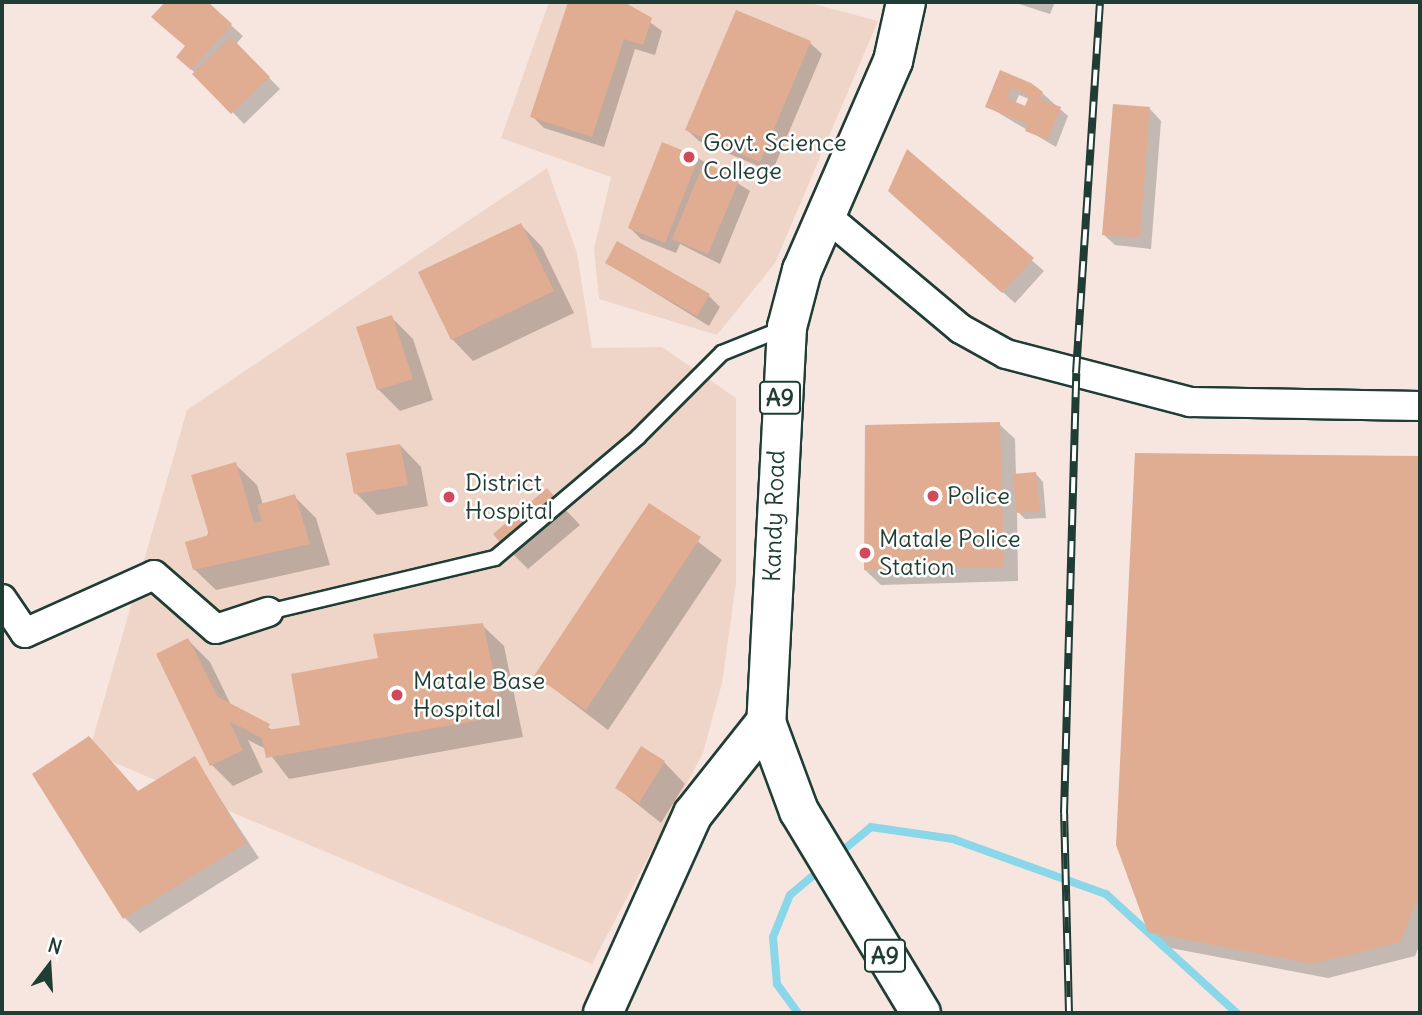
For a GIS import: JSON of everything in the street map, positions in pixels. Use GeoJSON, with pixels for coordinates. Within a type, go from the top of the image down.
{"type":"FeatureCollection","features":[{"type":"Feature","properties":{"kind":"main road","name":"Kandy Road"},"geometry":{"type":"LineString","coordinates":[[906,2],[883,87],[825,215],[788,327],[766,722],[799,811],[921,1013]]}},
{"type":"Feature","properties":{"kind":"main road"},"geometry":{"type":"LineString","coordinates":[[603,1013],[693,814],[766,722]]}},
{"type":"Feature","properties":{"kind":"street"},"geometry":{"type":"LineString","coordinates":[[825,215],[961,328],[1006,354],[1190,402],[1420,406]]}},
{"type":"Feature","properties":{"kind":"street"},"geometry":{"type":"LineString","coordinates":[[2,599],[25,633],[155,575],[216,629],[268,612]]}},
{"type":"Feature","properties":{"kind":"lane"},"geometry":{"type":"LineString","coordinates":[[268,612],[495,558],[638,437],[722,353],[788,327]]}},
{"type":"Feature","properties":{"kind":"shaded area","name":"Govt. Science College"},"geometry":{"type":"Polygon","coordinates":[[[549,2],[806,2],[878,21],[775,263],[717,335],[599,299],[594,249],[611,177],[501,138],[549,2]]]}},
{"type":"Feature","properties":{"kind":"shaded area","name":"District Hospital"},"geometry":{"type":"Polygon","coordinates":[[[547,168],[577,253],[592,348],[662,347],[736,398],[736,583],[722,683],[703,753],[592,964],[89,752],[187,410],[547,168]]]}},
{"type":"Feature","properties":{"kind":"building"},"geometry":{"type":"Polygon","coordinates":[[[165,2],[208,2],[232,24],[191,70],[176,57],[185,46],[151,17],[165,2]]]}},
{"type":"Feature","properties":{"kind":"building"},"geometry":{"type":"Polygon","coordinates":[[[568,2],[624,2],[652,18],[643,45],[624,39],[592,137],[530,117],[568,2]]]}},
{"type":"Feature","properties":{"kind":"building"},"geometry":{"type":"Polygon","coordinates":[[[736,10],[811,41],[760,162],[685,130],[736,10]]]}},
{"type":"Feature","properties":{"kind":"building"},"geometry":{"type":"Polygon","coordinates":[[[231,37],[270,77],[231,114],[192,74],[231,37]]]}},
{"type":"Feature","properties":{"kind":"building"},"geometry":{"type":"Polygon","coordinates":[[[1000,70],[1031,83],[1043,92],[1040,99],[1061,107],[1048,140],[1025,131],[1028,124],[985,107],[1000,70]],[[1011,88],[1007,98],[1025,106],[1029,96],[1011,88]]]}},
{"type":"Feature","properties":{"kind":"building"},"geometry":{"type":"Polygon","coordinates":[[[1113,104],[1150,107],[1140,238],[1102,235],[1113,104]]]}},
{"type":"Feature","properties":{"kind":"building"},"geometry":{"type":"Polygon","coordinates":[[[662,142],[699,157],[665,243],[628,228],[662,142]]]}},
{"type":"Feature","properties":{"kind":"building"},"geometry":{"type":"Polygon","coordinates":[[[907,149],[1034,258],[1002,293],[888,191],[907,149]]]}},
{"type":"Feature","properties":{"kind":"building"},"geometry":{"type":"Polygon","coordinates":[[[704,163],[740,178],[708,254],[672,239],[704,163]]]}},
{"type":"Feature","properties":{"kind":"building"},"geometry":{"type":"Polygon","coordinates":[[[521,223],[554,291],[451,340],[418,272],[521,223]]]}},
{"type":"Feature","properties":{"kind":"building"},"geometry":{"type":"Polygon","coordinates":[[[617,241],[710,294],[697,316],[605,263],[617,241]]]}},
{"type":"Feature","properties":{"kind":"building"},"geometry":{"type":"Polygon","coordinates":[[[392,315],[413,379],[377,390],[356,327],[392,315]]]}},
{"type":"Feature","properties":{"kind":"building","name":"Police"},"geometry":{"type":"Polygon","coordinates":[[[1000,422],[1004,567],[864,570],[865,425],[1000,422]]]}},
{"type":"Feature","properties":{"kind":"building"},"geometry":{"type":"Polygon","coordinates":[[[400,444],[408,485],[354,494],[346,453],[400,444]]]}},
{"type":"Feature","properties":{"kind":"building"},"geometry":{"type":"Polygon","coordinates":[[[1135,453],[1420,456],[1420,894],[1400,942],[1312,964],[1148,932],[1116,845],[1135,453]]]}},
{"type":"Feature","properties":{"kind":"building"},"geometry":{"type":"Polygon","coordinates":[[[236,462],[254,523],[262,521],[257,505],[295,494],[310,544],[193,570],[185,542],[209,535],[191,475],[236,462]]]}},
{"type":"Feature","properties":{"kind":"building"},"geometry":{"type":"Polygon","coordinates":[[[1036,472],[1040,511],[1016,513],[1013,474],[1036,472]]]}},
{"type":"Feature","properties":{"kind":"building"},"geometry":{"type":"Polygon","coordinates":[[[547,488],[560,503],[506,549],[493,534],[547,488]]]}},
{"type":"Feature","properties":{"kind":"building"},"geometry":{"type":"Polygon","coordinates":[[[649,503],[701,537],[586,710],[534,676],[649,503]]]}},
{"type":"Feature","properties":{"kind":"building","name":"Matale Base Hospital"},"geometry":{"type":"Polygon","coordinates":[[[483,623],[503,716],[266,758],[262,738],[229,721],[243,750],[210,766],[156,654],[188,638],[218,697],[270,724],[267,730],[300,725],[291,674],[378,658],[373,634],[483,623]]]}},
{"type":"Feature","properties":{"kind":"building"},"geometry":{"type":"Polygon","coordinates":[[[89,736],[138,791],[195,756],[246,843],[123,919],[32,774],[89,736]]]}},
{"type":"Feature","properties":{"kind":"building"},"geometry":{"type":"Polygon","coordinates":[[[641,746],[665,761],[639,803],[615,788],[641,746]]]}},
{"type":"Feature","properties":{"kind":"waterway"},"geometry":{"type":"LineString","coordinates":[[836,856],[871,827],[953,839],[1106,894],[1237,1013]]}},
{"type":"Feature","properties":{"kind":"waterway"},"geometry":{"type":"LineString","coordinates":[[798,1013],[777,984],[773,937],[790,895],[821,869]]}},
{"type":"Feature","properties":{"kind":"railway"},"geometry":{"type":"LineString","coordinates":[[1069,1013],[1064,813],[1076,373],[1100,2]]}},
{"type":"Feature","properties":{"kind":"place","name":"Govt. Science College"},"geometry":{"type":"Point","coordinates":[689,157]}},
{"type":"Feature","properties":{"kind":"place","name":"Police"},"geometry":{"type":"Point","coordinates":[933,496]}},
{"type":"Feature","properties":{"kind":"place","name":"District Hospital"},"geometry":{"type":"Point","coordinates":[449,497]}},
{"type":"Feature","properties":{"kind":"place","name":"Matale Police Station"},"geometry":{"type":"Point","coordinates":[865,553]}},
{"type":"Feature","properties":{"kind":"place","name":"Matale Base Hospital"},"geometry":{"type":"Point","coordinates":[397,695]}}]}
